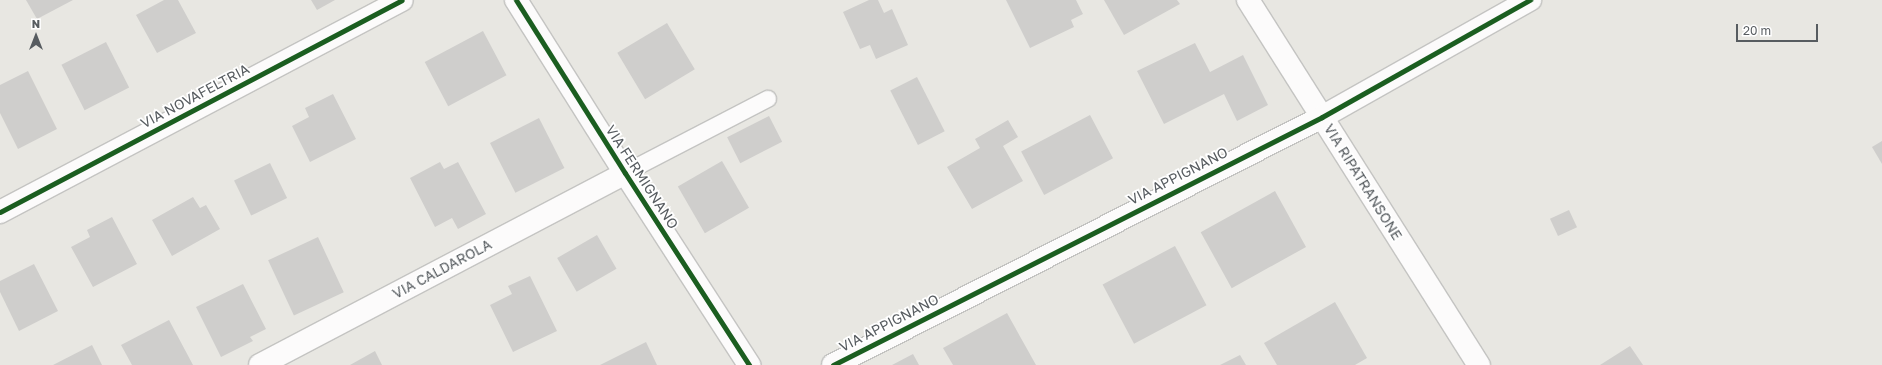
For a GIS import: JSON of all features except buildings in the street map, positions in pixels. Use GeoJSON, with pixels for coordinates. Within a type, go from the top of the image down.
{"type":"FeatureCollection","features":[{"type":"Feature","properties":{"kind":"street","name":"VIA NOVAFELTRIA"},"geometry":{"type":"LineString","coordinates":[[0,212],[402,0]]}},
{"type":"Feature","properties":{"kind":"street","name":"VIA FERMIGNANO"},"geometry":{"type":"LineString","coordinates":[[516,0],[625,173],[749,365]]}},
{"type":"Feature","properties":{"kind":"street","name":"VIA RIPATRANSONE"},"geometry":{"type":"LineString","coordinates":[[1248,0],[1478,365]]}},
{"type":"Feature","properties":{"kind":"street","name":"VIA APPIGNANO"},"geometry":{"type":"LineString","coordinates":[[833,365],[1322,117],[1530,0]]}},
{"type":"Feature","properties":{"kind":"street","name":"VIA CALDAROLA"},"geometry":{"type":"LineString","coordinates":[[260,365],[625,173]]}},
{"type":"Feature","properties":{"kind":"lane"},"geometry":{"type":"LineString","coordinates":[[625,173],[768,99]]}},
{"type":"Feature","properties":{"kind":"cycle path"},"geometry":{"type":"LineString","coordinates":[[0,212],[402,0]]}},
{"type":"Feature","properties":{"kind":"cycle path"},"geometry":{"type":"LineString","coordinates":[[516,0],[625,173],[749,365]]}},
{"type":"Feature","properties":{"kind":"cycle path"},"geometry":{"type":"LineString","coordinates":[[833,365],[1322,117],[1530,0]]}}]}
